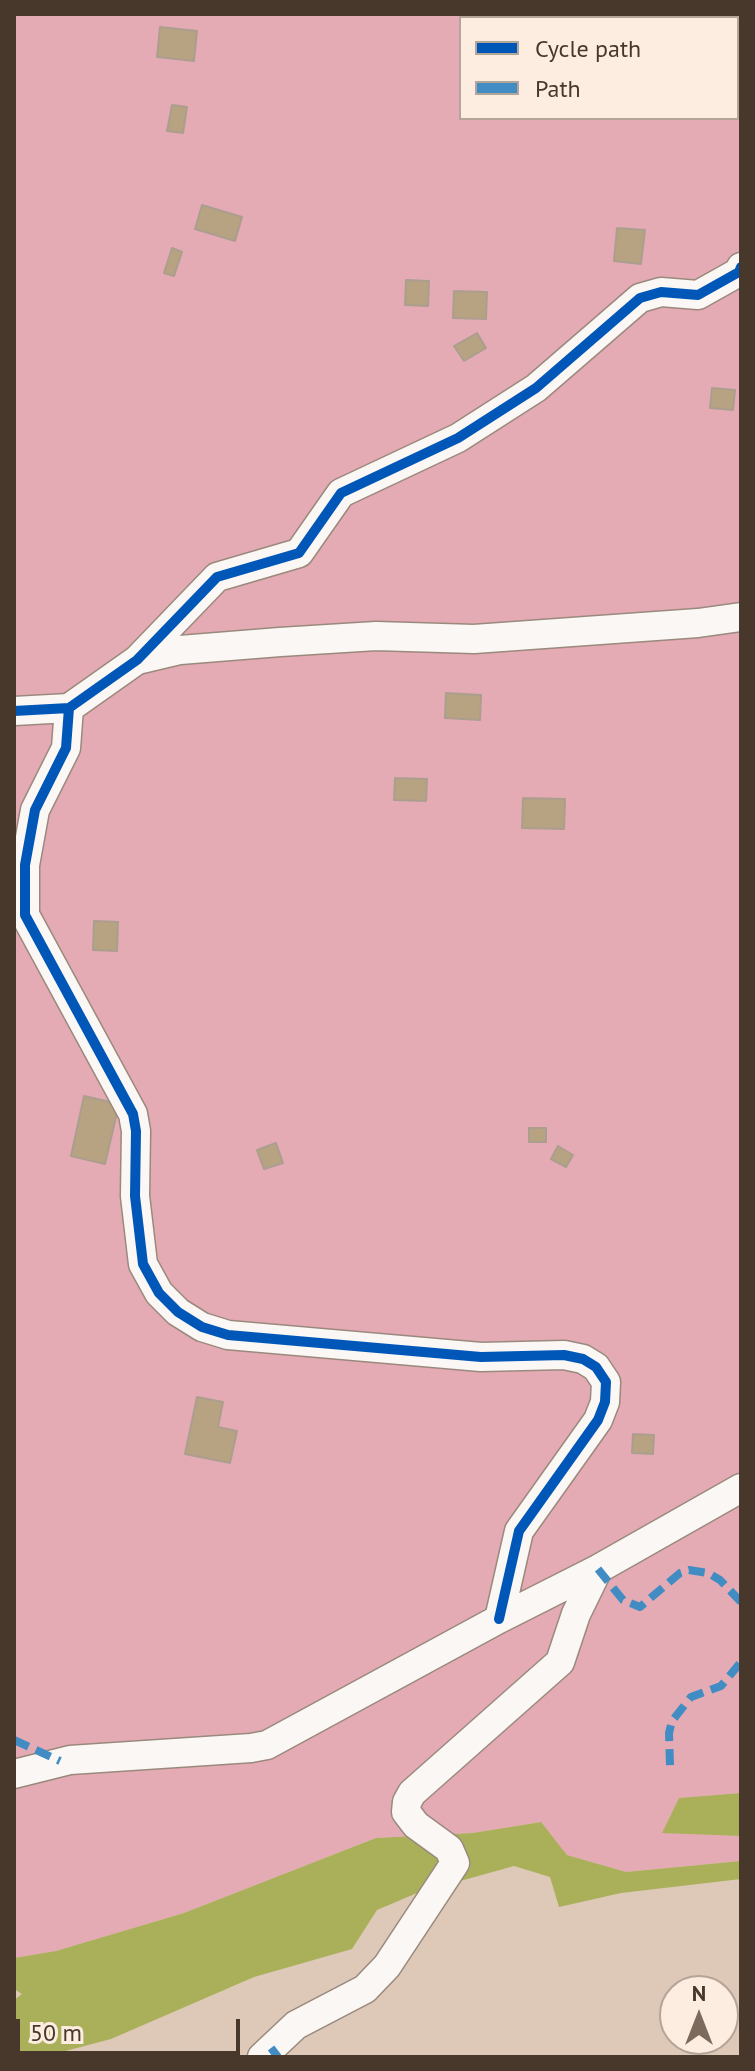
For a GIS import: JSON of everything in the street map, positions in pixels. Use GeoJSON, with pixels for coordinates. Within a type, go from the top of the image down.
{"type":"FeatureCollection","features":[{"type":"Feature","properties":{"kind":"street"},"geometry":{"type":"LineString","coordinates":[[14,711],[69,708],[137,660],[217,577],[299,553],[341,493],[458,438],[536,388],[640,298],[661,292],[698,295],[739,272],[741,267]]}},
{"type":"Feature","properties":{"kind":"street"},"geometry":{"type":"LineString","coordinates":[[137,660],[180,650],[280,642],[376,636],[474,639],[698,623],[741,617]]}},
{"type":"Feature","properties":{"kind":"street"},"geometry":{"type":"LineString","coordinates":[[69,708],[66,748],[35,810],[20,862],[25,915],[133,1114],[135,1196],[143,1264],[159,1293],[178,1312],[202,1327],[228,1335],[481,1357],[564,1355],[583,1359],[596,1367],[606,1382],[605,1402],[598,1420],[519,1531],[499,1619]]}},
{"type":"Feature","properties":{"kind":"street"},"geometry":{"type":"LineString","coordinates":[[14,1774],[70,1760],[267,1745],[598,1569],[741,1488]]}},
{"type":"Feature","properties":{"kind":"street"},"geometry":{"type":"LineString","coordinates":[[262,2057],[296,2025],[365,1989],[387,1966],[455,1863],[449,1849],[416,1825],[406,1812],[407,1802],[412,1793],[560,1662],[576,1614],[598,1569]]}},
{"type":"Feature","properties":{"kind":"shaded area"},"geometry":{"type":"Polygon","coordinates":[[[14,14],[741,14],[741,1793],[679,1798],[663,1832],[741,1836],[741,1861],[626,1872],[567,1855],[540,1822],[473,1833],[376,1838],[184,1913],[56,1951],[14,1958],[14,14]]]}},
{"type":"Feature","properties":{"kind":"shaded area"},"geometry":{"type":"Polygon","coordinates":[[[741,1793],[741,1836],[662,1833],[679,1798],[741,1793]]]}},
{"type":"Feature","properties":{"kind":"shaded area"},"geometry":{"type":"Polygon","coordinates":[[[541,1822],[567,1855],[626,1872],[741,1861],[741,1879],[621,1893],[559,1907],[550,1877],[514,1866],[417,1893],[377,1910],[352,1949],[254,1977],[111,2039],[50,2055],[14,2057],[14,2000],[22,1994],[14,1989],[14,1958],[56,1951],[184,1913],[376,1838],[473,1833],[541,1822]]]}},
{"type":"Feature","properties":{"kind":"building"},"geometry":{"type":"Polygon","coordinates":[[[160,27],[197,31],[194,61],[157,57],[160,27]]]}},
{"type":"Feature","properties":{"kind":"building"},"geometry":{"type":"Polygon","coordinates":[[[172,105],[187,107],[183,133],[167,131],[172,105]]]}},
{"type":"Feature","properties":{"kind":"building"},"geometry":{"type":"Polygon","coordinates":[[[202,205],[242,217],[235,241],[195,229],[202,205]]]}},
{"type":"Feature","properties":{"kind":"building"},"geometry":{"type":"Polygon","coordinates":[[[617,228],[645,230],[641,264],[614,261],[617,228]]]}},
{"type":"Feature","properties":{"kind":"building"},"geometry":{"type":"Polygon","coordinates":[[[172,248],[182,252],[174,276],[164,273],[172,248]]]}},
{"type":"Feature","properties":{"kind":"building"},"geometry":{"type":"Polygon","coordinates":[[[406,280],[429,281],[428,306],[405,305],[406,280]]]}},
{"type":"Feature","properties":{"kind":"building"},"geometry":{"type":"Polygon","coordinates":[[[454,291],[487,292],[486,319],[453,318],[454,291]]]}},
{"type":"Feature","properties":{"kind":"building"},"geometry":{"type":"Polygon","coordinates":[[[477,333],[486,348],[464,361],[454,346],[477,333]]]}},
{"type":"Feature","properties":{"kind":"building"},"geometry":{"type":"Polygon","coordinates":[[[712,388],[735,390],[733,410],[710,408],[712,388]]]}},
{"type":"Feature","properties":{"kind":"building"},"geometry":{"type":"Polygon","coordinates":[[[446,693],[481,695],[480,720],[445,718],[446,693]]]}},
{"type":"Feature","properties":{"kind":"building"},"geometry":{"type":"Polygon","coordinates":[[[395,778],[427,779],[426,801],[394,800],[395,778]]]}},
{"type":"Feature","properties":{"kind":"building"},"geometry":{"type":"Polygon","coordinates":[[[523,798],[565,799],[564,829],[522,828],[523,798]]]}},
{"type":"Feature","properties":{"kind":"building"},"geometry":{"type":"Polygon","coordinates":[[[94,921],[118,922],[117,951],[93,950],[94,921]]]}},
{"type":"Feature","properties":{"kind":"building"},"geometry":{"type":"Polygon","coordinates":[[[84,1096],[119,1104],[105,1164],[71,1156],[84,1096]]]}},
{"type":"Feature","properties":{"kind":"building"},"geometry":{"type":"Polygon","coordinates":[[[529,1128],[546,1128],[546,1142],[529,1142],[529,1128]]]}},
{"type":"Feature","properties":{"kind":"building"},"geometry":{"type":"Polygon","coordinates":[[[276,1143],[283,1163],[264,1169],[257,1150],[276,1143]]]}},
{"type":"Feature","properties":{"kind":"building"},"geometry":{"type":"Polygon","coordinates":[[[558,1146],[573,1155],[566,1167],[551,1159],[558,1146]]]}},
{"type":"Feature","properties":{"kind":"building"},"geometry":{"type":"Polygon","coordinates":[[[197,1397],[223,1402],[218,1427],[237,1431],[230,1463],[185,1454],[197,1397]]]}},
{"type":"Feature","properties":{"kind":"building"},"geometry":{"type":"Polygon","coordinates":[[[633,1434],[654,1435],[653,1454],[632,1453],[633,1434]]]}},
{"type":"Feature","properties":{"kind":"marked path"},"geometry":{"type":"LineString","coordinates":[[598,1569],[623,1600],[640,1607],[680,1573],[689,1570],[708,1573],[720,1580],[741,1602]]}},
{"type":"Feature","properties":{"kind":"marked path"},"geometry":{"type":"LineString","coordinates":[[670,1765],[669,1733],[672,1721],[691,1697],[721,1686],[741,1662]]}},
{"type":"Feature","properties":{"kind":"marked path"},"geometry":{"type":"LineString","coordinates":[[14,1740],[60,1761]]}},
{"type":"Feature","properties":{"kind":"marked path"},"geometry":{"type":"LineString","coordinates":[[271,2048],[278,2057]]}},
{"type":"Feature","properties":{"kind":"cycle path"},"geometry":{"type":"LineString","coordinates":[[14,711],[69,708],[137,660],[217,577],[299,553],[341,493],[458,438],[536,388],[640,298],[661,292],[698,295],[739,272],[741,267]]}},
{"type":"Feature","properties":{"kind":"cycle path"},"geometry":{"type":"LineString","coordinates":[[69,708],[66,748],[35,810],[25,865],[25,915],[133,1114],[136,1131],[135,1196],[143,1264],[159,1293],[178,1312],[202,1327],[228,1335],[481,1357],[564,1355],[583,1359],[596,1367],[606,1382],[605,1402],[598,1420],[519,1531],[499,1619]]}}]}
